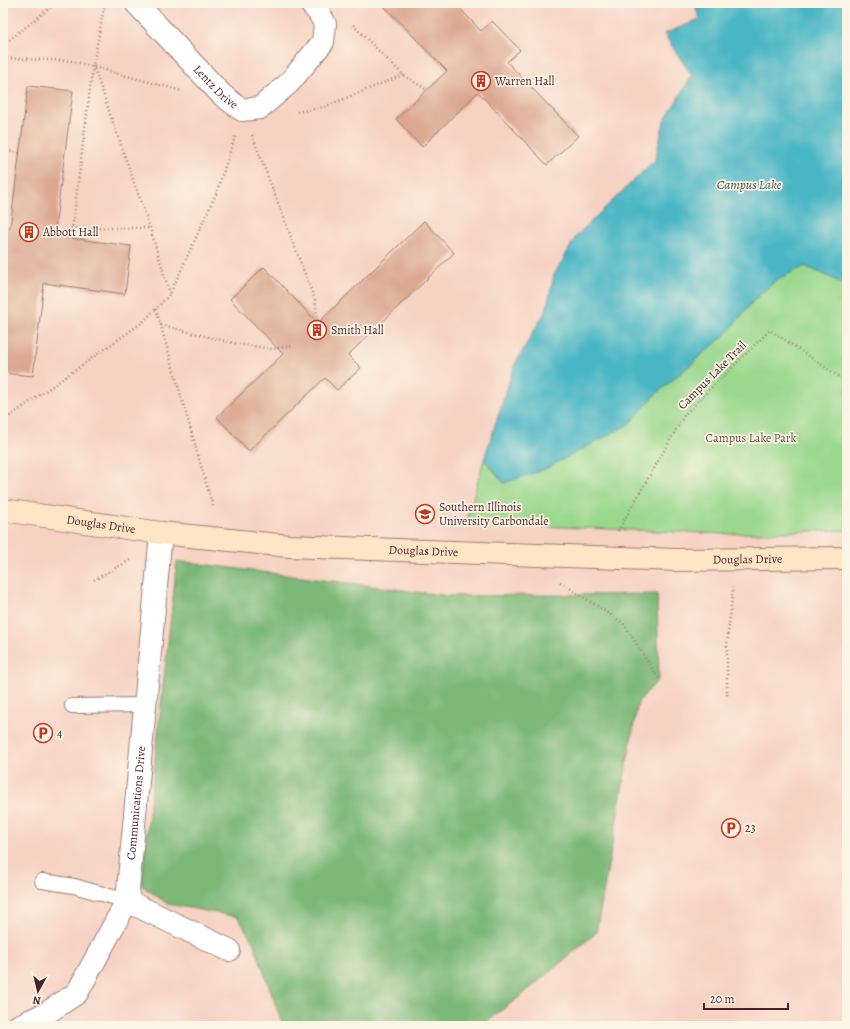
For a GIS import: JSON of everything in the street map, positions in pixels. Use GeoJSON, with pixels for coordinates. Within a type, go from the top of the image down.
{"type":"FeatureCollection","features":[{"type":"Feature","properties":{"kind":"street","name":"Lentz Drive"},"geometry":{"type":"LineString","coordinates":[[136,3],[222,95],[242,110],[260,108],[289,83],[323,42],[325,24],[320,13],[310,3]]}},
{"type":"Feature","properties":{"kind":"street","name":"Douglas Drive"},"geometry":{"type":"LineString","coordinates":[[3,510],[161,533],[289,546],[677,560],[847,558]]}},
{"type":"Feature","properties":{"kind":"street","name":"Communications Drive"},"geometry":{"type":"LineString","coordinates":[[18,1026],[45,1014],[77,993],[127,901],[161,533]]}},
{"type":"Feature","properties":{"kind":"street"},"geometry":{"type":"LineString","coordinates":[[127,901],[229,950]]}},
{"type":"Feature","properties":{"kind":"lane"},"geometry":{"type":"LineString","coordinates":[[72,706],[145,705]]}},
{"type":"Feature","properties":{"kind":"lane"},"geometry":{"type":"LineString","coordinates":[[42,881],[74,886],[127,901]]}},
{"type":"Feature","properties":{"kind":"path"},"geometry":{"type":"LineString","coordinates":[[3,45],[56,3]]}},
{"type":"Feature","properties":{"kind":"path"},"geometry":{"type":"LineString","coordinates":[[71,238],[93,65],[105,3]]}},
{"type":"Feature","properties":{"kind":"path"},"geometry":{"type":"LineString","coordinates":[[352,25],[403,75],[427,90]]}},
{"type":"Feature","properties":{"kind":"path"},"geometry":{"type":"LineString","coordinates":[[3,58],[56,59],[93,65],[189,93]]}},
{"type":"Feature","properties":{"kind":"path"},"geometry":{"type":"LineString","coordinates":[[93,65],[150,228],[170,294]]}},
{"type":"Feature","properties":{"kind":"path"},"geometry":{"type":"LineString","coordinates":[[292,113],[324,107],[403,75]]}},
{"type":"Feature","properties":{"kind":"path"},"geometry":{"type":"LineString","coordinates":[[3,421],[143,322],[170,294],[216,194],[237,130]]}},
{"type":"Feature","properties":{"kind":"path"},"geometry":{"type":"LineString","coordinates":[[251,132],[315,300],[318,323]]}},
{"type":"Feature","properties":{"kind":"path"},"geometry":{"type":"LineString","coordinates":[[3,137],[7,151]]}},
{"type":"Feature","properties":{"kind":"path"},"geometry":{"type":"LineString","coordinates":[[3,153],[7,151],[20,153]]}},
{"type":"Feature","properties":{"kind":"path"},"geometry":{"type":"LineString","coordinates":[[72,228],[150,228]]}},
{"type":"Feature","properties":{"kind":"path"},"geometry":{"type":"LineString","coordinates":[[156,308],[213,507]]}},
{"type":"Feature","properties":{"kind":"path"},"geometry":{"type":"LineString","coordinates":[[161,325],[233,343],[272,349],[291,346]]}},
{"type":"Feature","properties":{"kind":"path","name":"Campus Lake Trail"},"geometry":{"type":"LineString","coordinates":[[614,537],[685,414],[770,330],[847,382]]}},
{"type":"Feature","properties":{"kind":"path"},"geometry":{"type":"LineString","coordinates":[[94,580],[138,556]]}},
{"type":"Feature","properties":{"kind":"path"},"geometry":{"type":"LineString","coordinates":[[560,582],[623,623],[659,680]]}},
{"type":"Feature","properties":{"kind":"path"},"geometry":{"type":"LineString","coordinates":[[727,695],[726,645],[733,587]]}},
{"type":"Feature","properties":{"kind":"shaded area","name":"Southern Illinois University Carbondale"},"geometry":{"type":"Polygon","coordinates":[[[3,3],[847,3],[847,1026],[3,1026],[3,3]]]}},
{"type":"Feature","properties":{"kind":"green space","name":"Campus Lake Park"},"geometry":{"type":"Polygon","coordinates":[[[805,266],[836,280],[847,288],[847,530],[726,534],[466,523],[484,459],[504,483],[629,424],[656,394],[726,334],[753,301],[776,280],[805,266]]]}},
{"type":"Feature","properties":{"kind":"green space"},"geometry":{"type":"Polygon","coordinates":[[[177,561],[449,596],[657,594],[659,679],[638,702],[596,933],[522,995],[480,1026],[283,1026],[254,944],[238,917],[168,904],[141,885],[177,561]]]}},
{"type":"Feature","properties":{"kind":"water","name":"Campus Lake"},"geometry":{"type":"Polygon","coordinates":[[[694,3],[847,3],[847,288],[836,280],[805,266],[776,280],[753,301],[726,334],[656,394],[629,424],[545,469],[504,483],[484,459],[515,364],[546,310],[554,275],[577,235],[655,160],[664,121],[692,76],[664,34],[700,19],[694,3]]]}},
{"type":"Feature","properties":{"kind":"building","name":"Warren Hall"},"geometry":{"type":"Polygon","coordinates":[[[381,3],[455,3],[481,31],[492,21],[520,50],[507,62],[578,136],[547,165],[478,92],[422,147],[396,119],[447,71],[381,3]]]}},
{"type":"Feature","properties":{"kind":"building","name":"Abbott Hall"},"geometry":{"type":"Polygon","coordinates":[[[28,86],[73,91],[54,236],[131,246],[125,294],[44,283],[33,376],[3,373],[3,227],[10,228],[28,86]]]}},
{"type":"Feature","properties":{"kind":"building","name":"Smith Hall"},"geometry":{"type":"Polygon","coordinates":[[[424,221],[454,253],[348,355],[361,368],[337,390],[325,378],[249,451],[217,417],[283,354],[230,299],[264,267],[318,323],[424,221]]]}},
{"type":"Feature","properties":{"kind":"place","name":"Warren Hall"},"geometry":{"type":"Point","coordinates":[481,81]}},
{"type":"Feature","properties":{"kind":"place","name":"Abbott Hall"},"geometry":{"type":"Point","coordinates":[29,232]}},
{"type":"Feature","properties":{"kind":"place","name":"Smith Hall"},"geometry":{"type":"Point","coordinates":[317,330]}},
{"type":"Feature","properties":{"kind":"place","name":"Southern Illinois University Carbondale"},"geometry":{"type":"Point","coordinates":[425,514]}},
{"type":"Feature","properties":{"kind":"place","name":"4"},"geometry":{"type":"Point","coordinates":[43,733]}},
{"type":"Feature","properties":{"kind":"place","name":"23"},"geometry":{"type":"Point","coordinates":[731,828]}}]}
